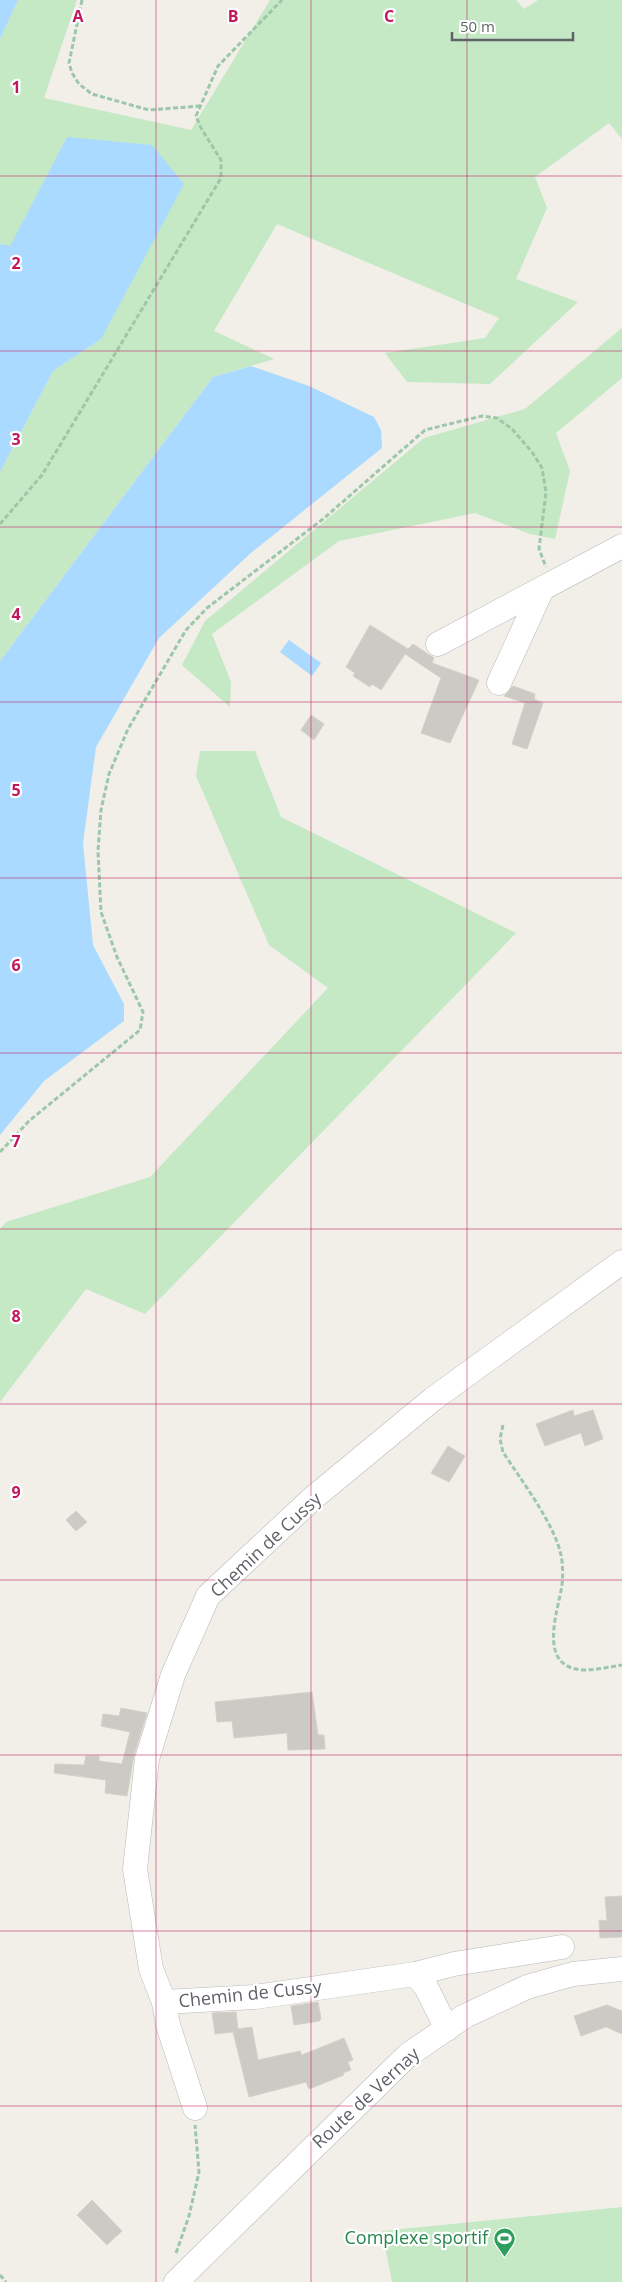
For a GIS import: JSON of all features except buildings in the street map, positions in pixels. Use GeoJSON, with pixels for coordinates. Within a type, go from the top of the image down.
{"type":"FeatureCollection","features":[{"type":"Feature","properties":{"kind":"street"},"geometry":{"type":"LineString","coordinates":[[438,644],[622,546]]}},
{"type":"Feature","properties":{"kind":"street"},"geometry":{"type":"LineString","coordinates":[[499,683],[547,586]]}},
{"type":"Feature","properties":{"kind":"street","name":"Chemin de Cussy"},"geometry":{"type":"LineString","coordinates":[[562,1948],[454,1964],[414,1974],[256,1997],[164,2002],[151,1969],[135,1869],[147,1759],[173,1675],[208,1596],[313,1498],[433,1400],[622,1262]]}},
{"type":"Feature","properties":{"kind":"street","name":"Route de Vernay"},"geometry":{"type":"LineString","coordinates":[[176,2282],[364,2095],[408,2055],[465,2016],[527,1987],[573,1974],[622,1968]]}},
{"type":"Feature","properties":{"kind":"street"},"geometry":{"type":"LineString","coordinates":[[414,1974],[426,1987],[446,2029]]}},
{"type":"Feature","properties":{"kind":"street"},"geometry":{"type":"LineString","coordinates":[[164,2002],[168,2026],[195,2108]]}},
{"type":"Feature","properties":{"kind":"path"},"geometry":{"type":"LineString","coordinates":[[82,0],[69,63],[79,84],[92,94],[149,110],[200,106]]}},
{"type":"Feature","properties":{"kind":"path"},"geometry":{"type":"LineString","coordinates":[[0,524],[42,475],[221,178],[221,160],[201,128],[196,116],[218,66],[282,0]]}},
{"type":"Feature","properties":{"kind":"path"},"geometry":{"type":"LineString","coordinates":[[0,1152],[29,1121],[140,1030],[143,1012],[116,957],[101,912],[98,851],[101,810],[109,774],[128,729],[186,630],[207,608],[322,519],[425,430],[482,416],[497,418],[512,429],[532,452],[542,468],[546,492],[540,549],[547,586]]}},
{"type":"Feature","properties":{"kind":"path"},"geometry":{"type":"LineString","coordinates":[[502,1425],[500,1439],[503,1452],[556,1537],[563,1572],[562,1586],[552,1630],[552,1639],[557,1651],[562,1660],[571,1668],[584,1670],[622,1665]]}},
{"type":"Feature","properties":{"kind":"path"},"geometry":{"type":"LineString","coordinates":[[176,2254],[189,2216],[199,2172],[194,2133],[195,2108]]}},
{"type":"Feature","properties":{"kind":"path"},"geometry":{"type":"LineString","coordinates":[[0,2275],[6,2282]]}},
{"type":"Feature","properties":{"kind":"green space"},"geometry":{"type":"Polygon","coordinates":[[[18,0],[77,0],[44,98],[191,130],[270,0],[516,0],[524,9],[538,0],[622,0],[622,139],[609,123],[535,177],[547,208],[516,279],[578,302],[490,384],[407,382],[385,353],[485,338],[499,318],[277,224],[214,331],[274,359],[213,377],[0,661],[0,472],[53,371],[101,339],[67,137],[10,247],[0,244],[0,39],[18,0]]]}},
{"type":"Feature","properties":{"kind":"green space"},"geometry":{"type":"Polygon","coordinates":[[[622,328],[622,378],[556,433],[570,471],[555,539],[530,534],[475,513],[339,541],[212,634],[231,682],[230,707],[182,665],[205,621],[424,438],[525,409],[622,328]]]}},
{"type":"Feature","properties":{"kind":"green space"},"geometry":{"type":"Polygon","coordinates":[[[200,751],[255,751],[281,817],[516,933],[145,1314],[86,1289],[0,1402],[0,1229],[6,1222],[150,1177],[328,988],[269,945],[196,776],[200,751]]]}},
{"type":"Feature","properties":{"kind":"green space","name":"Complexe sportif"},"geometry":{"type":"Polygon","coordinates":[[[622,2207],[622,2282],[392,2282],[382,2231],[622,2207]]]}},
{"type":"Feature","properties":{"kind":"water"},"geometry":{"type":"Polygon","coordinates":[[[0,0],[18,0],[0,39],[0,0]]]}},
{"type":"Feature","properties":{"kind":"water"},"geometry":{"type":"Polygon","coordinates":[[[67,137],[152,145],[184,184],[101,339],[53,371],[0,472],[0,244],[10,246],[67,137]]]}},
{"type":"Feature","properties":{"kind":"water"},"geometry":{"type":"Polygon","coordinates":[[[251,366],[309,386],[374,417],[381,430],[382,448],[252,552],[159,638],[96,747],[83,843],[93,945],[124,1004],[124,1021],[44,1081],[0,1135],[0,661],[213,377],[251,366]]]}},
{"type":"Feature","properties":{"kind":"water"},"geometry":{"type":"Polygon","coordinates":[[[289,640],[321,663],[312,676],[280,652],[289,640]]]}},
{"type":"Feature","properties":{"kind":"place","name":"Complexe sportif"},"geometry":{"type":"Point","coordinates":[504,2257]}}]}
